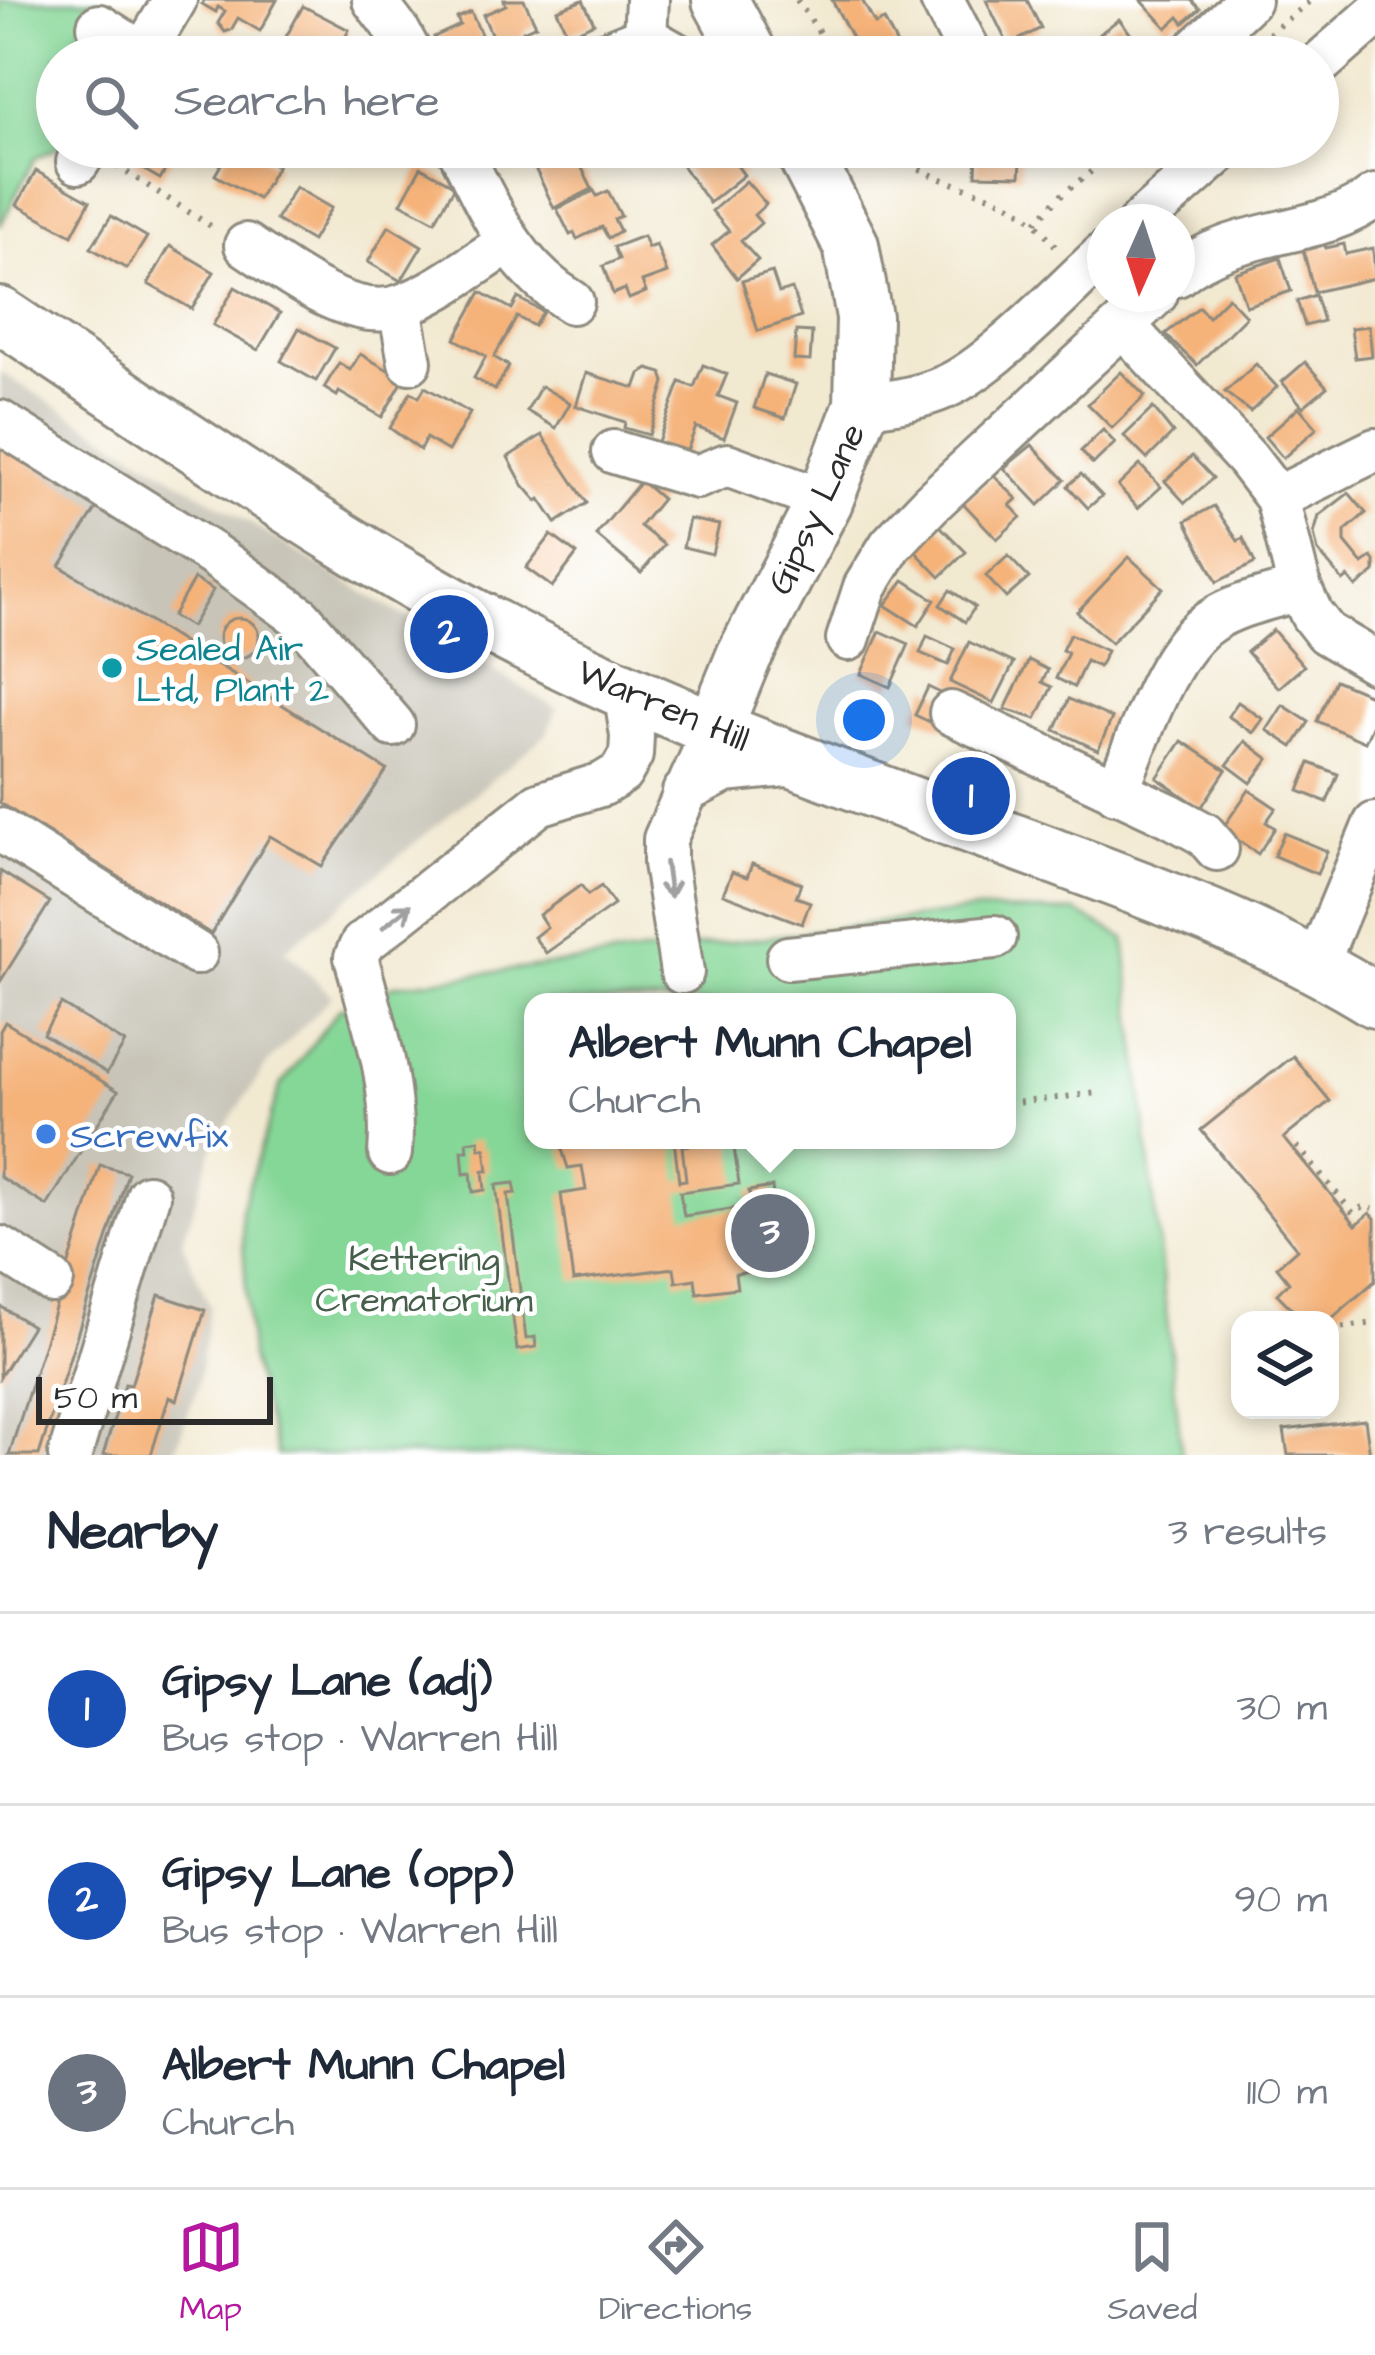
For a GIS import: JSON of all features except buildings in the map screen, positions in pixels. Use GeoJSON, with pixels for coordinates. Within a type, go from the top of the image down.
{"type":"FeatureCollection","features":[{"type":"Feature","properties":{"kind":"main road"},"geometry":{"type":"LineString","coordinates":[[720,0],[740,36]]}},
{"type":"Feature","properties":{"kind":"main road","name":"Gipsy Lane"},"geometry":{"type":"LineString","coordinates":[[715,727],[744,656],[825,501],[862,405],[864,317],[851,245],[812,168]]}},
{"type":"Feature","properties":{"kind":"main road","name":"Warren Hill"},"geometry":{"type":"LineString","coordinates":[[0,315],[416,582],[586,674],[806,764],[1224,919],[1317,964],[1375,1000]]}},
{"type":"Feature","properties":{"kind":"street"},"geometry":{"type":"LineString","coordinates":[[153,36],[175,0]]}},
{"type":"Feature","properties":{"kind":"street"},"geometry":{"type":"LineString","coordinates":[[374,0],[401,36]]}},
{"type":"Feature","properties":{"kind":"street"},"geometry":{"type":"LineString","coordinates":[[942,0],[961,36]]}},
{"type":"Feature","properties":{"kind":"street"},"geometry":{"type":"LineString","coordinates":[[1210,36],[1249,0]]}},
{"type":"Feature","properties":{"kind":"street"},"geometry":{"type":"LineString","coordinates":[[1339,47],[1375,15]]}},
{"type":"Feature","properties":{"kind":"street"},"geometry":{"type":"LineString","coordinates":[[99,26],[114,36]]}},
{"type":"Feature","properties":{"kind":"street"},"geometry":{"type":"LineString","coordinates":[[469,168],[508,243],[532,274],[572,302]]}},
{"type":"Feature","properties":{"kind":"street"},"geometry":{"type":"LineString","coordinates":[[1161,204],[1202,168]]}},
{"type":"Feature","properties":{"kind":"street"},"geometry":{"type":"LineString","coordinates":[[1195,260],[1336,217],[1375,196]]}},
{"type":"Feature","properties":{"kind":"street"},"geometry":{"type":"LineString","coordinates":[[246,245],[308,287],[385,310],[400,307],[508,243]]}},
{"type":"Feature","properties":{"kind":"street"},"geometry":{"type":"LineString","coordinates":[[862,405],[912,398],[948,386],[988,357],[1087,260]]}},
{"type":"Feature","properties":{"kind":"street"},"geometry":{"type":"LineString","coordinates":[[400,307],[410,362]]}},
{"type":"Feature","properties":{"kind":"street"},"geometry":{"type":"LineString","coordinates":[[848,639],[865,587],[891,545],[1138,312]]}},
{"type":"Feature","properties":{"kind":"street"},"geometry":{"type":"LineString","coordinates":[[1124,326],[1277,498],[1300,589],[1326,633],[1375,662]]}},
{"type":"Feature","properties":{"kind":"street"},"geometry":{"type":"LineString","coordinates":[[0,422],[212,554],[300,617],[394,725]]}},
{"type":"Feature","properties":{"kind":"street"},"geometry":{"type":"LineString","coordinates":[[1277,498],[1375,450]]}},
{"type":"Feature","properties":{"kind":"street"},"geometry":{"type":"LineString","coordinates":[[614,452],[697,477],[727,465],[825,501]]}},
{"type":"Feature","properties":{"kind":"street"},"geometry":{"type":"LineString","coordinates":[[1116,792],[1189,637],[1215,618],[1300,589]]}},
{"type":"Feature","properties":{"kind":"street"},"geometry":{"type":"LineString","coordinates":[[390,1154],[393,1120],[374,1012],[356,957],[362,944],[539,804],[603,784],[621,773],[631,755],[625,690]]}},
{"type":"Feature","properties":{"kind":"street"},"geometry":{"type":"LineString","coordinates":[[951,713],[1169,814],[1204,834],[1217,848]]}},
{"type":"Feature","properties":{"kind":"street"},"geometry":{"type":"LineString","coordinates":[[682,972],[665,851],[670,821],[715,727]]}},
{"type":"Feature","properties":{"kind":"street"},"geometry":{"type":"LineString","coordinates":[[684,792],[725,771],[806,764]]}},
{"type":"Feature","properties":{"kind":"street"},"geometry":{"type":"LineString","coordinates":[[1317,964],[1363,890],[1375,824]]}},
{"type":"Feature","properties":{"kind":"street"},"geometry":{"type":"LineString","coordinates":[[0,830],[196,953]]}},
{"type":"Feature","properties":{"kind":"street"},"geometry":{"type":"LineString","coordinates":[[788,958],[994,937]]}},
{"type":"Feature","properties":{"kind":"street"},"geometry":{"type":"LineString","coordinates":[[70,1455],[148,1196]]}},
{"type":"Feature","properties":{"kind":"street"},"geometry":{"type":"LineString","coordinates":[[0,1248],[52,1281]]}},
{"type":"Feature","properties":{"kind":"path"},"geometry":{"type":"LineString","coordinates":[[797,0],[822,36]]}},
{"type":"Feature","properties":{"kind":"path"},"geometry":{"type":"LineString","coordinates":[[116,168],[246,245]]}},
{"type":"Feature","properties":{"kind":"path"},"geometry":{"type":"LineString","coordinates":[[913,168],[1011,205],[1087,258]]}},
{"type":"Feature","properties":{"kind":"path"},"geometry":{"type":"LineString","coordinates":[[1036,223],[1096,168]]}},
{"type":"Feature","properties":{"kind":"path"},"geometry":{"type":"LineString","coordinates":[[1016,1103],[1096,1093]]}},
{"type":"Feature","properties":{"kind":"path"},"geometry":{"type":"LineString","coordinates":[[1298,1146],[1353,1213],[1364,1206],[1374,1209]]}},
{"type":"Feature","properties":{"kind":"path"},"geometry":{"type":"LineString","coordinates":[[1339,1328],[1375,1323]]}},
{"type":"Feature","properties":{"kind":"shaded area"},"geometry":{"type":"Polygon","coordinates":[[[0,372],[557,709],[546,735],[285,950],[332,996],[267,1064],[213,1147],[182,1242],[210,1307],[197,1389],[173,1455],[0,1455],[0,372]]]}},
{"type":"Feature","properties":{"kind":"green space"},"geometry":{"type":"Polygon","coordinates":[[[0,0],[100,0],[77,36],[36,36],[36,158],[0,226],[0,0]]]}},
{"type":"Feature","properties":{"kind":"green space","name":"Kettering Crematorium"},"geometry":{"type":"Polygon","coordinates":[[[977,910],[1076,912],[1125,939],[1182,1455],[277,1455],[250,1357],[241,1210],[280,1087],[339,1009],[395,985],[977,910]]]}},
{"type":"Feature","properties":{"kind":"place","name":"Gipsy Lane (opp)"},"geometry":{"type":"Point","coordinates":[449,634]}},
{"type":"Feature","properties":{"kind":"place","name":"Sealed Air Ltd, Plant 2"},"geometry":{"type":"Point","coordinates":[112,668]}},
{"type":"Feature","properties":{"kind":"place","name":"Gipsy Lane (adj)"},"geometry":{"type":"Point","coordinates":[971,796]}},
{"type":"Feature","properties":{"kind":"place","name":"Screwfix"},"geometry":{"type":"Point","coordinates":[46,1134]}},
{"type":"Feature","properties":{"kind":"place","name":"Albert Munn Chapel"},"geometry":{"type":"Point","coordinates":[770,1233]}}]}
